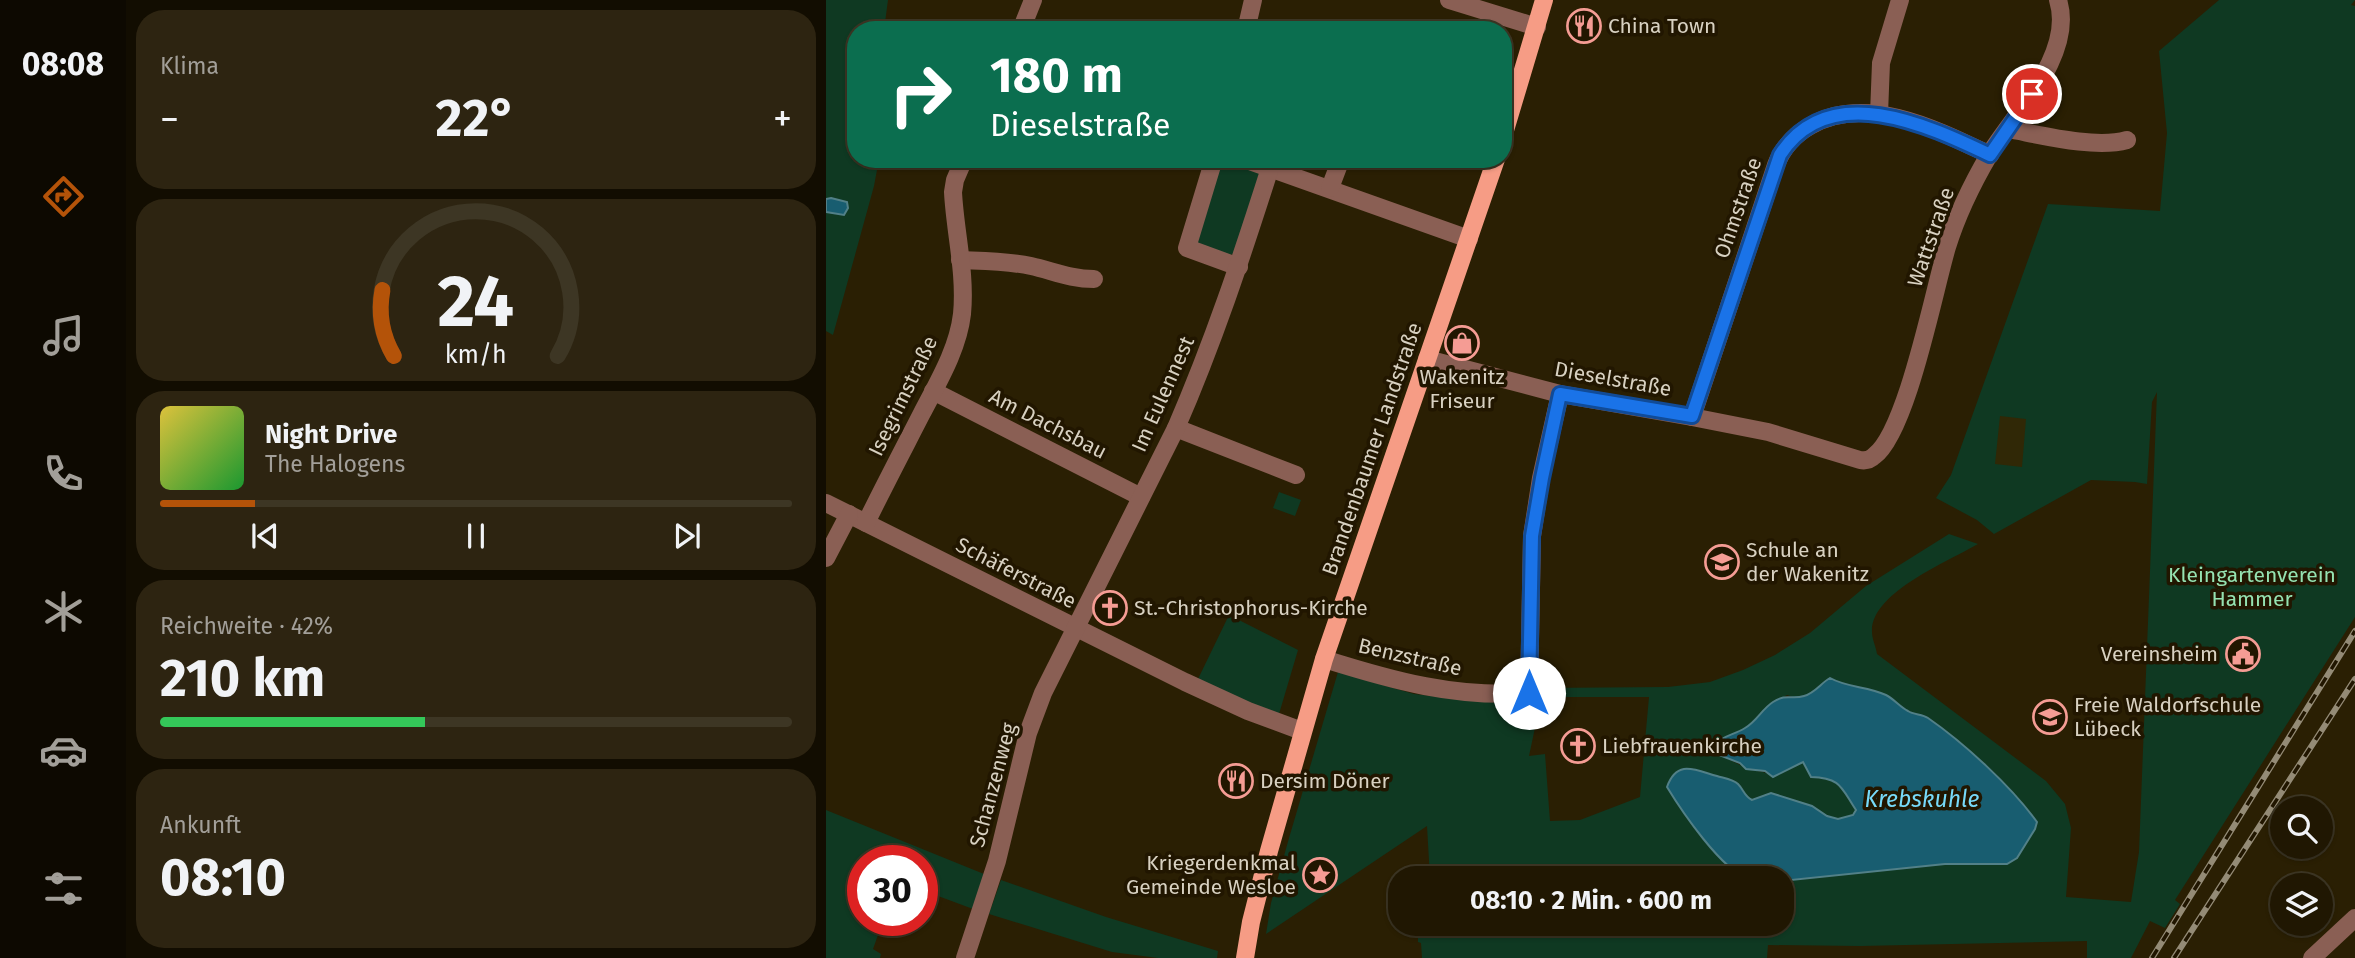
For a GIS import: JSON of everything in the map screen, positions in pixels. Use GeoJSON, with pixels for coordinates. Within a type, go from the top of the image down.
{"type":"FeatureCollection","features":[{"type":"Feature","properties":{"kind":"main road"},"geometry":{"type":"LineString","coordinates":[[1512,108],[1544,0]]}},
{"type":"Feature","properties":{"kind":"main road","name":"Brandenbaumer Landstraße"},"geometry":{"type":"LineString","coordinates":[[1245,958],[1251,922],[1324,659],[1493,168]]}},
{"type":"Feature","properties":{"kind":"street"},"geometry":{"type":"LineString","coordinates":[[1025,21],[1033,0]]}},
{"type":"Feature","properties":{"kind":"street"},"geometry":{"type":"LineString","coordinates":[[1248,21],[1253,0]]}},
{"type":"Feature","properties":{"kind":"street"},"geometry":{"type":"LineString","coordinates":[[1449,0],[1537,27]]}},
{"type":"Feature","properties":{"kind":"street"},"geometry":{"type":"LineString","coordinates":[[1879,114],[1881,63],[1900,0]]}},
{"type":"Feature","properties":{"kind":"street","name":"Wattstraße"},"geometry":{"type":"LineString","coordinates":[[1871,459],[1887,440],[1899,413],[1916,365],[1953,230],[1969,192],[2047,68],[2056,47],[2065,2]]}},
{"type":"Feature","properties":{"kind":"street","name":"Ohmstraße"},"geometry":{"type":"LineString","coordinates":[[1692,416],[1780,155],[1793,138],[1817,122],[1845,114],[1879,114],[1914,122],[1990,155]]}},
{"type":"Feature","properties":{"kind":"street"},"geometry":{"type":"LineString","coordinates":[[2008,129],[2115,144],[2127,140]]}},
{"type":"Feature","properties":{"kind":"street","name":"Isegrimstraße"},"geometry":{"type":"LineString","coordinates":[[826,558],[857,518],[933,391],[953,351],[962,316],[953,192],[960,168]]}},
{"type":"Feature","properties":{"kind":"street"},"geometry":{"type":"LineString","coordinates":[[1211,168],[1187,248],[1238,267]]}},
{"type":"Feature","properties":{"kind":"street"},"geometry":{"type":"LineString","coordinates":[[1270,168],[1469,239]]}},
{"type":"Feature","properties":{"kind":"street","name":"Im Eulennest"},"geometry":{"type":"LineString","coordinates":[[1075,628],[1176,428],[1238,267],[1270,168]]}},
{"type":"Feature","properties":{"kind":"street"},"geometry":{"type":"LineString","coordinates":[[1331,188],[1338,168]]}},
{"type":"Feature","properties":{"kind":"street"},"geometry":{"type":"LineString","coordinates":[[960,260],[1032,266],[1064,277],[1094,279]]}},
{"type":"Feature","properties":{"kind":"street","name":"Dieselstraße"},"geometry":{"type":"LineString","coordinates":[[1427,359],[1560,394],[1769,432],[1860,460],[1871,459]]}},
{"type":"Feature","properties":{"kind":"street","name":"Am Dachsbau"},"geometry":{"type":"LineString","coordinates":[[933,391],[1141,497]]}},
{"type":"Feature","properties":{"kind":"street","name":"Benzstraße"},"geometry":{"type":"LineString","coordinates":[[1324,659],[1423,687],[1490,694],[1529,693],[1532,536],[1560,394]]}},
{"type":"Feature","properties":{"kind":"street"},"geometry":{"type":"LineString","coordinates":[[1176,428],[1296,475]]}},
{"type":"Feature","properties":{"kind":"street","name":"Schäferstraße"},"geometry":{"type":"LineString","coordinates":[[826,503],[1248,711],[1302,731]]}},
{"type":"Feature","properties":{"kind":"street","name":"Schanzenweg"},"geometry":{"type":"LineString","coordinates":[[965,958],[997,861],[1028,733],[1043,692],[1075,628]]}},
{"type":"Feature","properties":{"kind":"street"},"geometry":{"type":"LineString","coordinates":[[2312,958],[2355,918]]}},
{"type":"Feature","properties":{"kind":"green space"},"geometry":{"type":"Polygon","coordinates":[[[826,0],[888,0],[885,21],[847,21],[847,168],[877,168],[833,335],[826,331],[826,212],[844,215],[831,198],[826,199],[826,0]]]}},
{"type":"Feature","properties":{"kind":"green space","name":"Kleingartenverein Hammer"},"geometry":{"type":"Polygon","coordinates":[[[2219,0],[2355,0],[2351,5],[2355,6],[2355,617],[2175,900],[2180,904],[2165,928],[2150,921],[2131,958],[2087,958],[2087,941],[1860,946],[1768,945],[1767,958],[1422,958],[1418,936],[1794,936],[1794,880],[1945,864],[2007,864],[2037,822],[1992,773],[1950,735],[1917,715],[1860,687],[1849,687],[1827,679],[1815,691],[1805,696],[1796,698],[1787,695],[1767,707],[1757,720],[1745,729],[1721,738],[1712,746],[1715,753],[1749,769],[1768,774],[1790,769],[1803,762],[1808,773],[1838,784],[1856,810],[1853,815],[1838,819],[1827,816],[1812,806],[1771,793],[1752,800],[1747,798],[1730,866],[1429,866],[1427,826],[1266,934],[1271,903],[1338,672],[1414,694],[1467,700],[1534,702],[1539,709],[1529,756],[1545,754],[1550,821],[1580,820],[1640,797],[1649,697],[1538,697],[1538,688],[1668,687],[1710,682],[1743,670],[1775,655],[1810,633],[1866,586],[1949,534],[1978,544],[1913,580],[1884,604],[1875,618],[1872,632],[1877,654],[2046,781],[2065,804],[2071,828],[2066,897],[2131,902],[2139,852],[2157,392],[2152,402],[2147,484],[2091,480],[1994,534],[1977,520],[1936,498],[1951,475],[2048,204],[2160,211],[2167,133],[2159,51],[2219,0]]]}},
{"type":"Feature","properties":{"kind":"green space"},"geometry":{"type":"Polygon","coordinates":[[[1217,168],[1258,170],[1234,254],[1229,255],[1195,244],[1217,168]]]}},
{"type":"Feature","properties":{"kind":"green space"},"geometry":{"type":"Polygon","coordinates":[[[1279,492],[1301,500],[1295,516],[1273,508],[1279,492]]]}},
{"type":"Feature","properties":{"kind":"green space"},"geometry":{"type":"Polygon","coordinates":[[[1229,615],[1298,650],[1279,714],[1198,679],[1229,615]]]}},
{"type":"Feature","properties":{"kind":"green space"},"geometry":{"type":"Polygon","coordinates":[[[826,810],[912,845],[847,845],[847,936],[878,936],[873,949],[881,954],[880,958],[826,958],[826,810]]]}},
{"type":"Feature","properties":{"kind":"green space"},"geometry":{"type":"Polygon","coordinates":[[[938,855],[984,874],[973,909],[938,896],[938,855]]]}},
{"type":"Feature","properties":{"kind":"green space"},"geometry":{"type":"Polygon","coordinates":[[[1001,880],[1106,917],[1218,951],[1217,958],[1158,958],[1112,952],[989,914],[1001,880]]]}},
{"type":"Feature","properties":{"kind":"sand"},"geometry":{"type":"Polygon","coordinates":[[[2000,416],[2026,419],[2022,467],[1995,464],[2000,416]]]}},
{"type":"Feature","properties":{"kind":"water"},"geometry":{"type":"Polygon","coordinates":[[[826,199],[847,202],[848,208],[844,215],[826,212],[826,199]]]}},
{"type":"Feature","properties":{"kind":"water","name":"Krebskuhle"},"geometry":{"type":"Polygon","coordinates":[[[1830,678],[1872,690],[1886,695],[1910,712],[1928,718],[1957,740],[2014,794],[2037,822],[2017,858],[2007,864],[1945,864],[1794,880],[1794,866],[1726,864],[1692,824],[1667,787],[1671,778],[1681,770],[1694,769],[1733,781],[1752,800],[1771,793],[1812,806],[1827,816],[1838,819],[1853,815],[1856,810],[1840,786],[1829,779],[1811,777],[1803,762],[1773,777],[1765,771],[1746,769],[1740,763],[1714,753],[1712,746],[1749,725],[1773,702],[1782,698],[1808,695],[1830,678]]]}},
{"type":"Feature","properties":{"kind":"railway"},"geometry":{"type":"LineString","coordinates":[[2152,958],[2355,631]]}},
{"type":"Feature","properties":{"kind":"railway"},"geometry":{"type":"LineString","coordinates":[[2174,958],[2355,679]]}},
{"type":"Feature","properties":{"kind":"place","name":"China Town"},"geometry":{"type":"Point","coordinates":[1584,26]}},
{"type":"Feature","properties":{"kind":"place","name":"Wakenitz Friseur"},"geometry":{"type":"Point","coordinates":[1462,343]}},
{"type":"Feature","properties":{"kind":"place","name":"Schule an der Wakenitz"},"geometry":{"type":"Point","coordinates":[1722,562]}},
{"type":"Feature","properties":{"kind":"place","name":"St.-Christophorus-Kirche"},"geometry":{"type":"Point","coordinates":[1110,608]}},
{"type":"Feature","properties":{"kind":"place","name":"Vereinsheim"},"geometry":{"type":"Point","coordinates":[2243,654]}},
{"type":"Feature","properties":{"kind":"place","name":"Freie Waldorfschule Lübeck"},"geometry":{"type":"Point","coordinates":[2050,717]}},
{"type":"Feature","properties":{"kind":"place","name":"Liebfrauenkirche"},"geometry":{"type":"Point","coordinates":[1578,746]}},
{"type":"Feature","properties":{"kind":"place","name":"Dersim Döner"},"geometry":{"type":"Point","coordinates":[1236,781]}},
{"type":"Feature","properties":{"kind":"place","name":"Kriegerdenkmal Gemeinde Wesloe"},"geometry":{"type":"Point","coordinates":[1320,875]}},
{"type":"Feature","properties":{"kind":"route"},"geometry":{"type":"LineString","coordinates":[[1529,693],[1532,536],[1560,394],[1692,416],[1780,155],[1786,145],[1807,127],[1832,116],[1879,114],[1914,122],[1947,134],[1990,155],[2032,94]]}}]}
